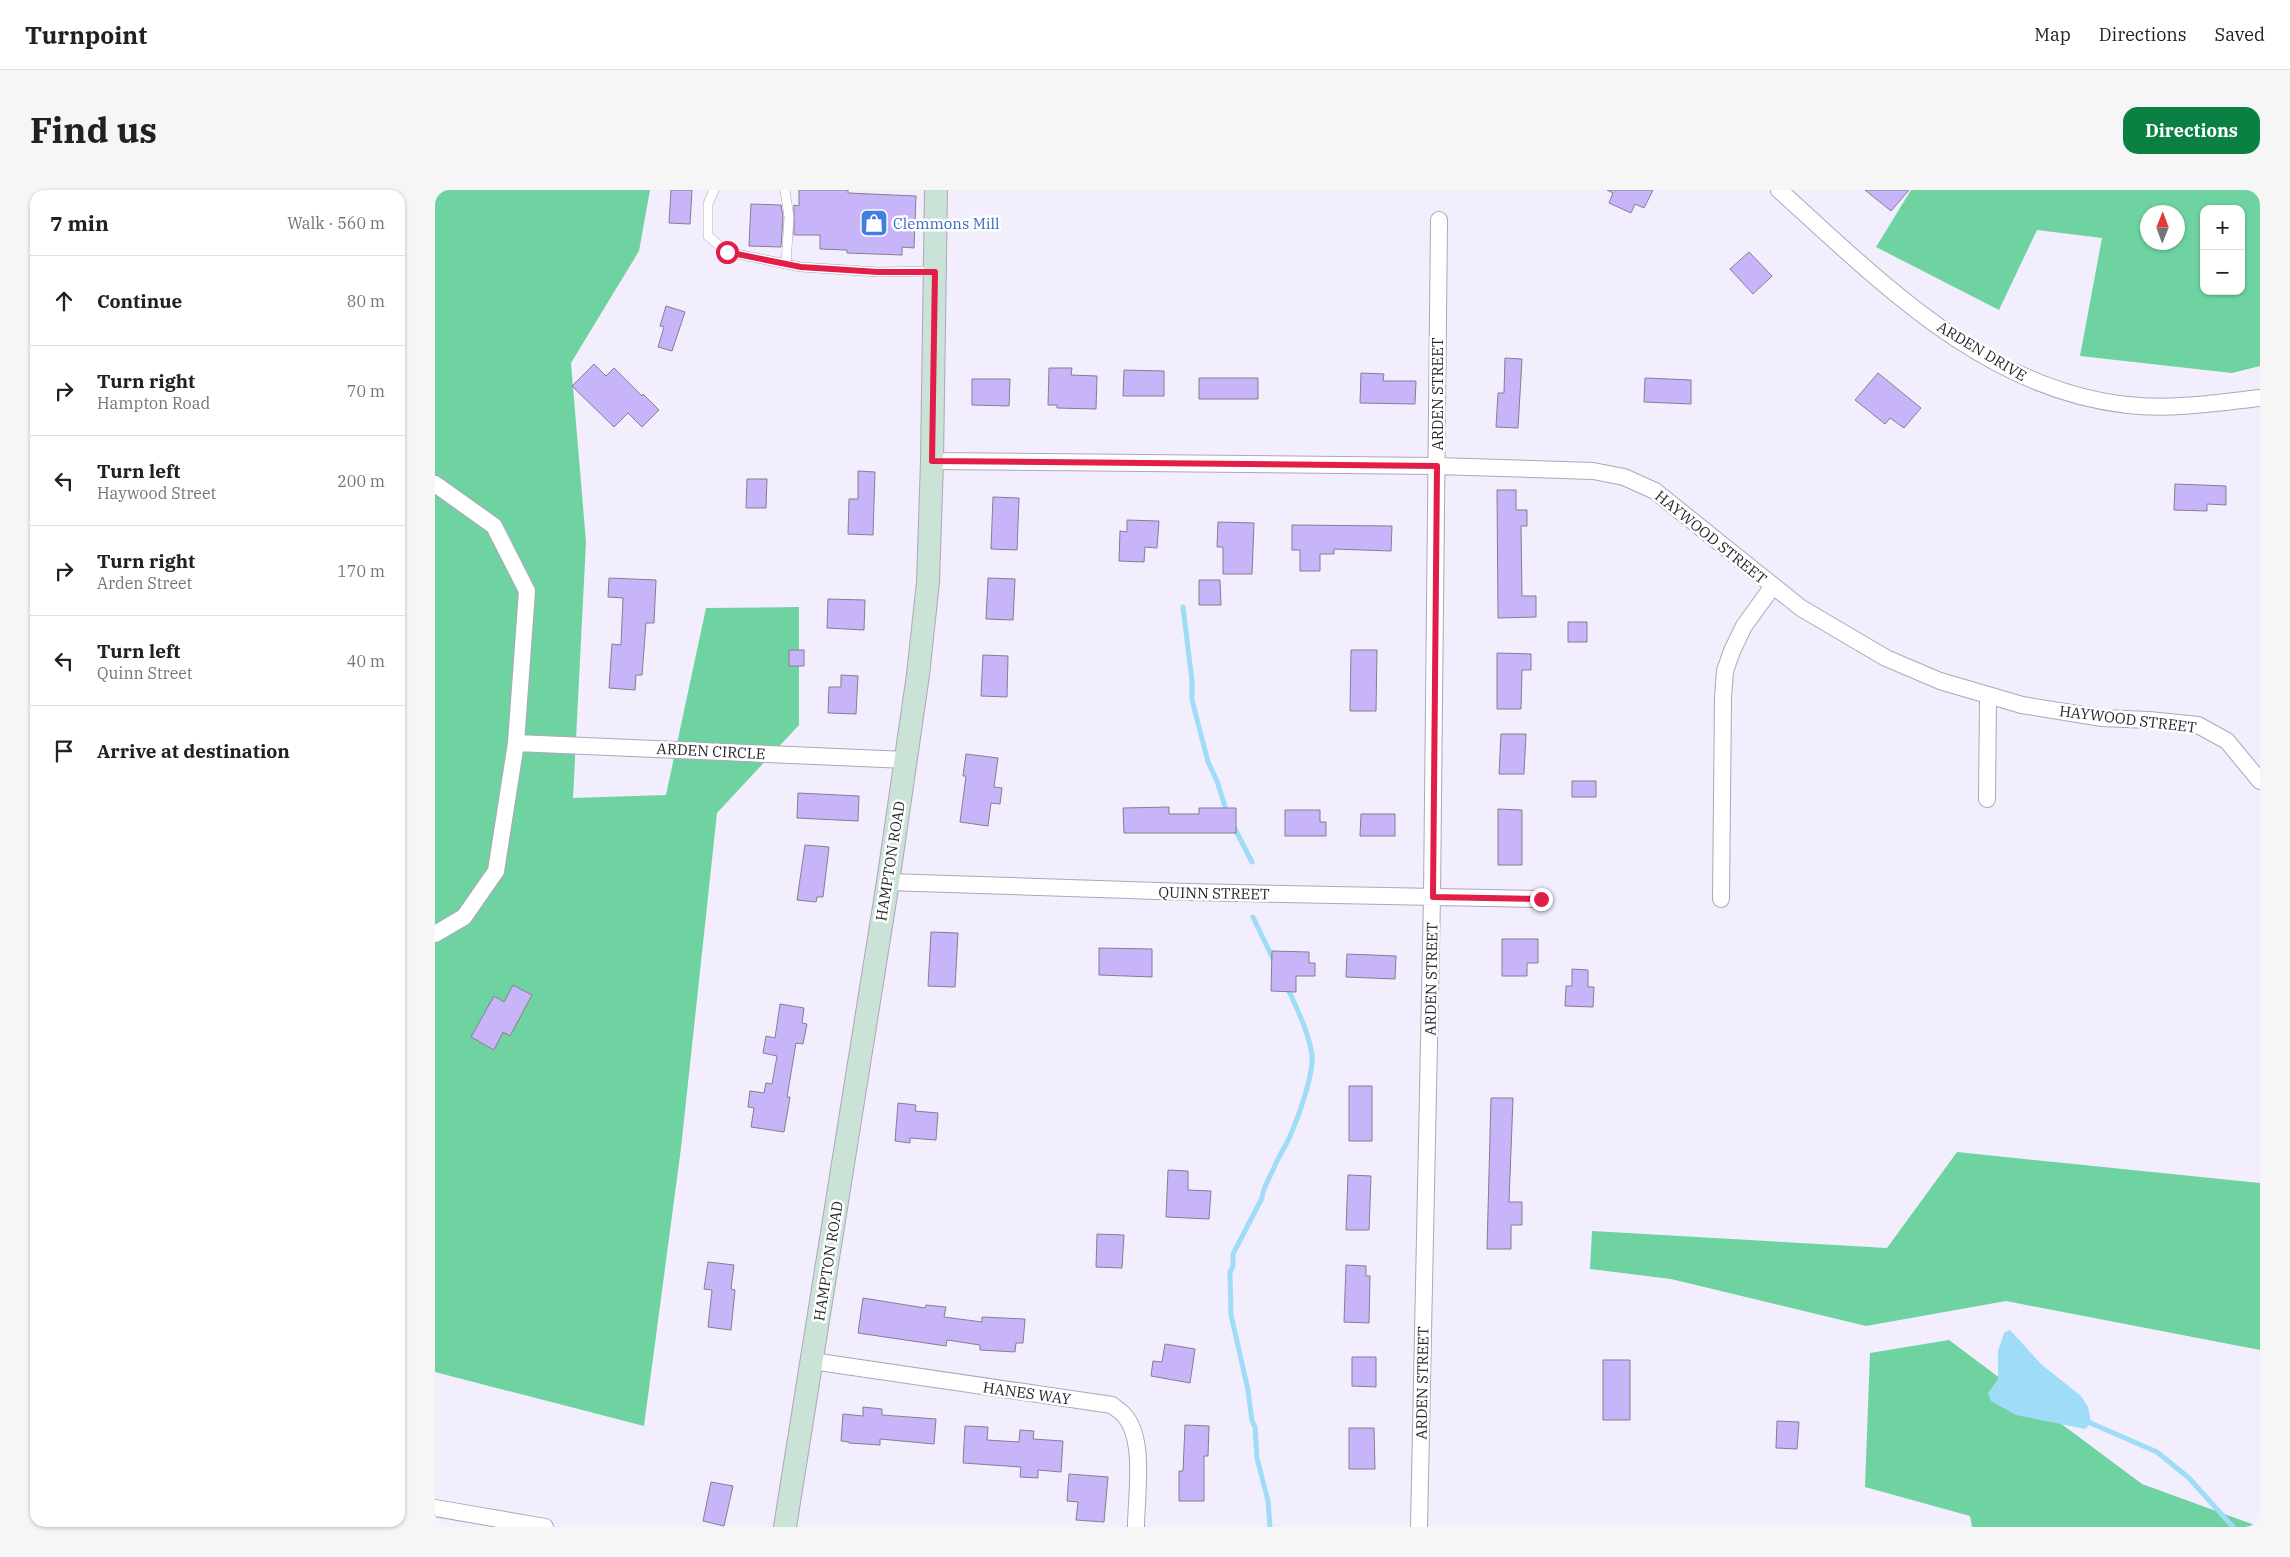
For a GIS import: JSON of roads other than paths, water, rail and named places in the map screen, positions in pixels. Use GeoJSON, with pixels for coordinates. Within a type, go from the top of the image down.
{"type":"FeatureCollection","features":[{"type":"Feature","properties":{"kind":"main road","name":"HAMPTON ROAD"},"geometry":{"type":"LineString","coordinates":[[785,1527],[888,882],[906,760],[928,582],[932,461],[936,190]]}},
{"type":"Feature","properties":{"kind":"street","name":"ARDEN DRIVE"},"geometry":{"type":"LineString","coordinates":[[1779,190],[1876,277],[1937,326],[2015,374],[2053,389],[2128,405],[2166,407],[2260,398]]}},
{"type":"Feature","properties":{"kind":"street","name":"ARDEN STREET"},"geometry":{"type":"LineString","coordinates":[[1419,1527],[1433,897],[1439,220]]}},
{"type":"Feature","properties":{"kind":"street","name":"HAYWOOD STREET"},"geometry":{"type":"LineString","coordinates":[[932,461],[1437,466],[1593,471],[1624,477],[1655,491],[1801,608],[1886,658],[1940,681],[2022,705],[2102,718],[2198,725],[2227,742],[2260,781]]}},
{"type":"Feature","properties":{"kind":"street"},"geometry":{"type":"LineString","coordinates":[[435,484],[494,526],[527,591],[516,742],[496,871],[464,917],[435,934]]}},
{"type":"Feature","properties":{"kind":"street"},"geometry":{"type":"LineString","coordinates":[[1721,899],[1723,698],[1725,671],[1744,626],[1773,586]]}},
{"type":"Feature","properties":{"kind":"street"},"geometry":{"type":"LineString","coordinates":[[1987,799],[1988,696]]}},
{"type":"Feature","properties":{"kind":"street","name":"ARDEN CIRCLE"},"geometry":{"type":"LineString","coordinates":[[516,742],[906,760]]}},
{"type":"Feature","properties":{"kind":"street","name":"QUINN STREET"},"geometry":{"type":"LineString","coordinates":[[888,882],[1188,892],[1541,899]]}},
{"type":"Feature","properties":{"kind":"street","name":"HANES WAY"},"geometry":{"type":"LineString","coordinates":[[812,1361],[1111,1405],[1125,1415],[1138,1448],[1136,1527]]}},
{"type":"Feature","properties":{"kind":"street"},"geometry":{"type":"LineString","coordinates":[[435,1508],[545,1527]]}},
{"type":"Feature","properties":{"kind":"lane"},"geometry":{"type":"LineString","coordinates":[[714,190],[708,204],[708,236],[727,252],[801,267],[878,272],[935,272]]}},
{"type":"Feature","properties":{"kind":"lane"},"geometry":{"type":"LineString","coordinates":[[785,190],[789,217],[786,264]]}},
{"type":"Feature","properties":{"kind":"water"},"geometry":{"type":"Polygon","coordinates":[[[2010,1330],[2041,1364],[2081,1396],[2088,1407],[2091,1423],[2085,1429],[2016,1415],[1991,1401],[1988,1393],[1998,1379],[1998,1351],[2004,1333],[2010,1330]]]}},
{"type":"Feature","properties":{"kind":"waterway"},"geometry":{"type":"LineString","coordinates":[[1183,607],[1192,681],[1192,700],[1208,762],[1217,781],[1227,813]]}},
{"type":"Feature","properties":{"kind":"waterway"},"geometry":{"type":"LineString","coordinates":[[1233,825],[1252,862]]}},
{"type":"Feature","properties":{"kind":"waterway"},"geometry":{"type":"LineString","coordinates":[[1253,917],[1274,961]]}},
{"type":"Feature","properties":{"kind":"waterway"},"geometry":{"type":"LineString","coordinates":[[1270,1527],[1268,1501],[1257,1458],[1255,1427],[1252,1421],[1248,1390],[1231,1315],[1230,1272],[1233,1266],[1233,1254],[1262,1198],[1265,1186],[1293,1128],[1311,1073],[1312,1055],[1308,1037],[1287,987]]}},
{"type":"Feature","properties":{"kind":"waterway"},"geometry":{"type":"LineString","coordinates":[[2086,1421],[2157,1452],[2189,1478],[2233,1527]]}},
{"type":"Feature","properties":{"kind":"place","name":"Clemmons Mill"},"geometry":{"type":"Point","coordinates":[874,223]}}]}
